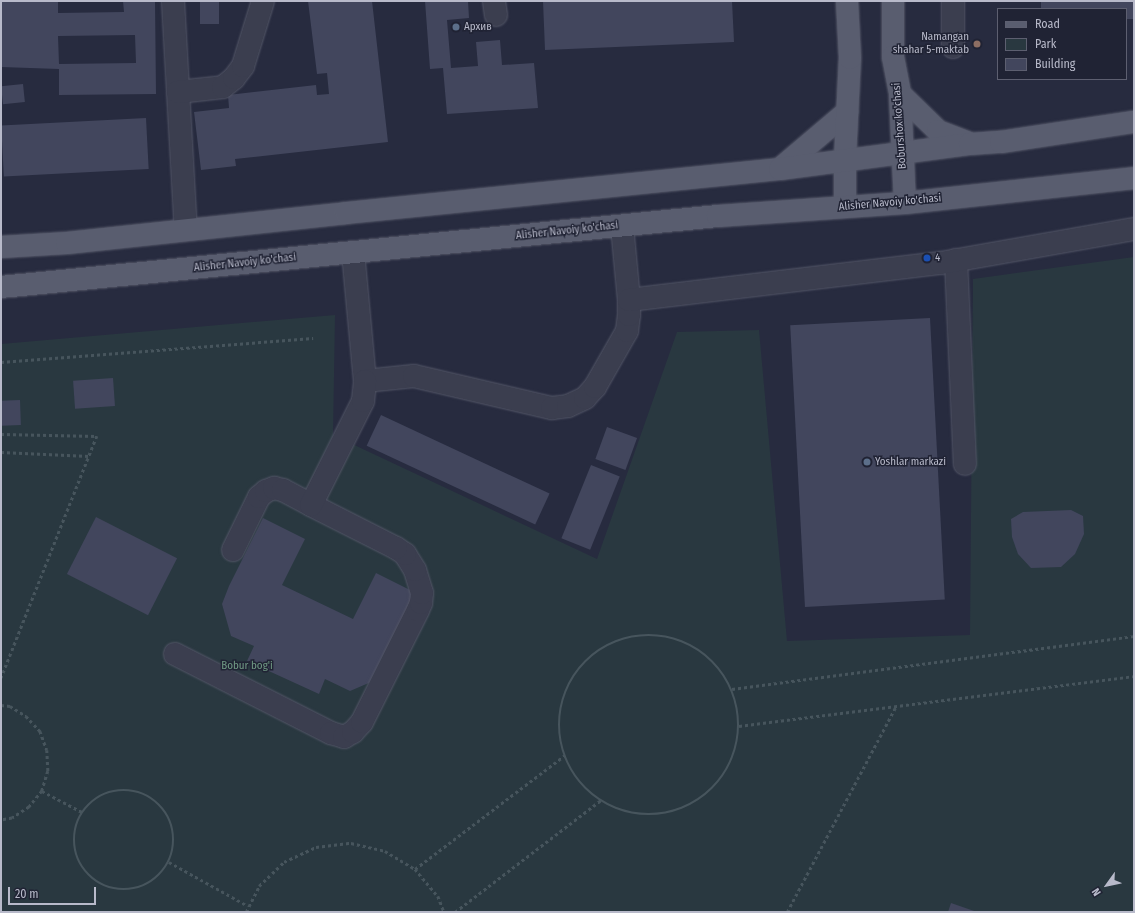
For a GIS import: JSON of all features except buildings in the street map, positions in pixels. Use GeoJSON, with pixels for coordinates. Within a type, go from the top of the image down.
{"type":"FeatureCollection","features":[{"type":"Feature","properties":{"kind":"main road"},"geometry":{"type":"LineString","coordinates":[[845,207],[845,159],[850,58],[847,1]]}},
{"type":"Feature","properties":{"kind":"main road","name":"Boburshox ko'chasi"},"geometry":{"type":"LineString","coordinates":[[893,1],[893,57],[900,94],[905,203]]}},
{"type":"Feature","properties":{"kind":"main road"},"geometry":{"type":"LineString","coordinates":[[900,94],[938,131],[970,144]]}},
{"type":"Feature","properties":{"kind":"main road"},"geometry":{"type":"LineString","coordinates":[[780,169],[847,112]]}},
{"type":"Feature","properties":{"kind":"main road"},"geometry":{"type":"LineString","coordinates":[[1,247],[67,243],[780,169],[845,159],[902,154],[970,144],[1001,142],[1134,122]]}},
{"type":"Feature","properties":{"kind":"main road","name":"Alisher Navoiy ko'chasi"},"geometry":{"type":"LineString","coordinates":[[1,287],[718,216],[905,203],[1134,178]]}},
{"type":"Feature","properties":{"kind":"street"},"geometry":{"type":"LineString","coordinates":[[173,1],[186,230]]}},
{"type":"Feature","properties":{"kind":"street"},"geometry":{"type":"LineString","coordinates":[[178,92],[224,87],[234,78],[243,66],[263,1]]}},
{"type":"Feature","properties":{"kind":"street"},"geometry":{"type":"LineString","coordinates":[[953,1],[953,47]]}},
{"type":"Feature","properties":{"kind":"street"},"geometry":{"type":"LineString","coordinates":[[365,381],[414,376],[552,408],[568,406],[585,398],[595,387],[627,331],[629,300],[622,226]]}},
{"type":"Feature","properties":{"kind":"street"},"geometry":{"type":"LineString","coordinates":[[629,300],[956,260],[1134,229]]}},
{"type":"Feature","properties":{"kind":"street"},"geometry":{"type":"LineString","coordinates":[[311,505],[363,401],[365,381],[353,252]]}},
{"type":"Feature","properties":{"kind":"street"},"geometry":{"type":"LineString","coordinates":[[956,260],[965,464]]}},
{"type":"Feature","properties":{"kind":"street"},"geometry":{"type":"LineString","coordinates":[[175,654],[331,733],[344,737],[353,732],[362,722],[421,603],[422,593],[415,570],[405,554],[283,490],[274,488],[266,491],[259,497],[233,550]]}},
{"type":"Feature","properties":{"kind":"path"},"geometry":{"type":"LineString","coordinates":[[1,362],[313,338]]}},
{"type":"Feature","properties":{"kind":"path"},"geometry":{"type":"LineString","coordinates":[[1,434],[97,436],[1,678]]}},
{"type":"Feature","properties":{"kind":"path"},"geometry":{"type":"LineString","coordinates":[[1,452],[89,456]]}},
{"type":"Feature","properties":{"kind":"path"},"geometry":{"type":"LineString","coordinates":[[649,634],[679,639],[705,654],[726,676],[738,704],[739,726],[740,734],[732,762],[716,786],[693,804],[666,814],[637,814],[609,806],[585,789],[568,765],[560,736],[561,705],[572,677],[592,654],[619,639],[649,634]]}},
{"type":"Feature","properties":{"kind":"path"},"geometry":{"type":"LineString","coordinates":[[732,689],[1134,636]]}},
{"type":"Feature","properties":{"kind":"path"},"geometry":{"type":"LineString","coordinates":[[739,726],[1134,676]]}},
{"type":"Feature","properties":{"kind":"path"},"geometry":{"type":"LineString","coordinates":[[1,704],[10,706],[26,716],[40,731],[47,750],[48,771],[42,790],[29,807],[12,818],[1,820]]}},
{"type":"Feature","properties":{"kind":"path"},"geometry":{"type":"LineString","coordinates":[[787,912],[896,706]]}},
{"type":"Feature","properties":{"kind":"path"},"geometry":{"type":"LineString","coordinates":[[415,869],[565,755]]}},
{"type":"Feature","properties":{"kind":"path"},"geometry":{"type":"LineString","coordinates":[[42,790],[82,812]]}},
{"type":"Feature","properties":{"kind":"path"},"geometry":{"type":"LineString","coordinates":[[126,790],[142,793],[156,802],[167,814],[173,829],[174,846],[169,862],[160,875],[147,885],[132,890],[115,890],[100,884],[86,874],[78,859],[74,843],[75,827],[82,812],[94,800],[109,792],[126,790]]}},
{"type":"Feature","properties":{"kind":"path"},"geometry":{"type":"LineString","coordinates":[[455,912],[601,800]]}},
{"type":"Feature","properties":{"kind":"path"},"geometry":{"type":"LineString","coordinates":[[246,912],[259,886],[284,862],[316,846],[351,843],[385,851],[415,869],[438,896],[444,912]]}},
{"type":"Feature","properties":{"kind":"path"},"geometry":{"type":"LineString","coordinates":[[169,862],[248,906]]}},
{"type":"Feature","properties":{"kind":"green space","name":"Bobur bog'i"},"geometry":{"type":"Polygon","coordinates":[[[1134,257],[1134,912],[1,912],[1,344],[335,315],[333,435],[597,559],[677,332],[759,330],[787,641],[970,635],[973,279],[1134,257]]]}},
{"type":"Feature","properties":{"kind":"place","name":"Архив"},"geometry":{"type":"Point","coordinates":[456,27]}},
{"type":"Feature","properties":{"kind":"place","name":"Namangan shahar 5-maktab"},"geometry":{"type":"Point","coordinates":[977,44]}},
{"type":"Feature","properties":{"kind":"place","name":"4"},"geometry":{"type":"Point","coordinates":[927,258]}},
{"type":"Feature","properties":{"kind":"place","name":"Yoshlar markazi"},"geometry":{"type":"Point","coordinates":[867,462]}}]}
